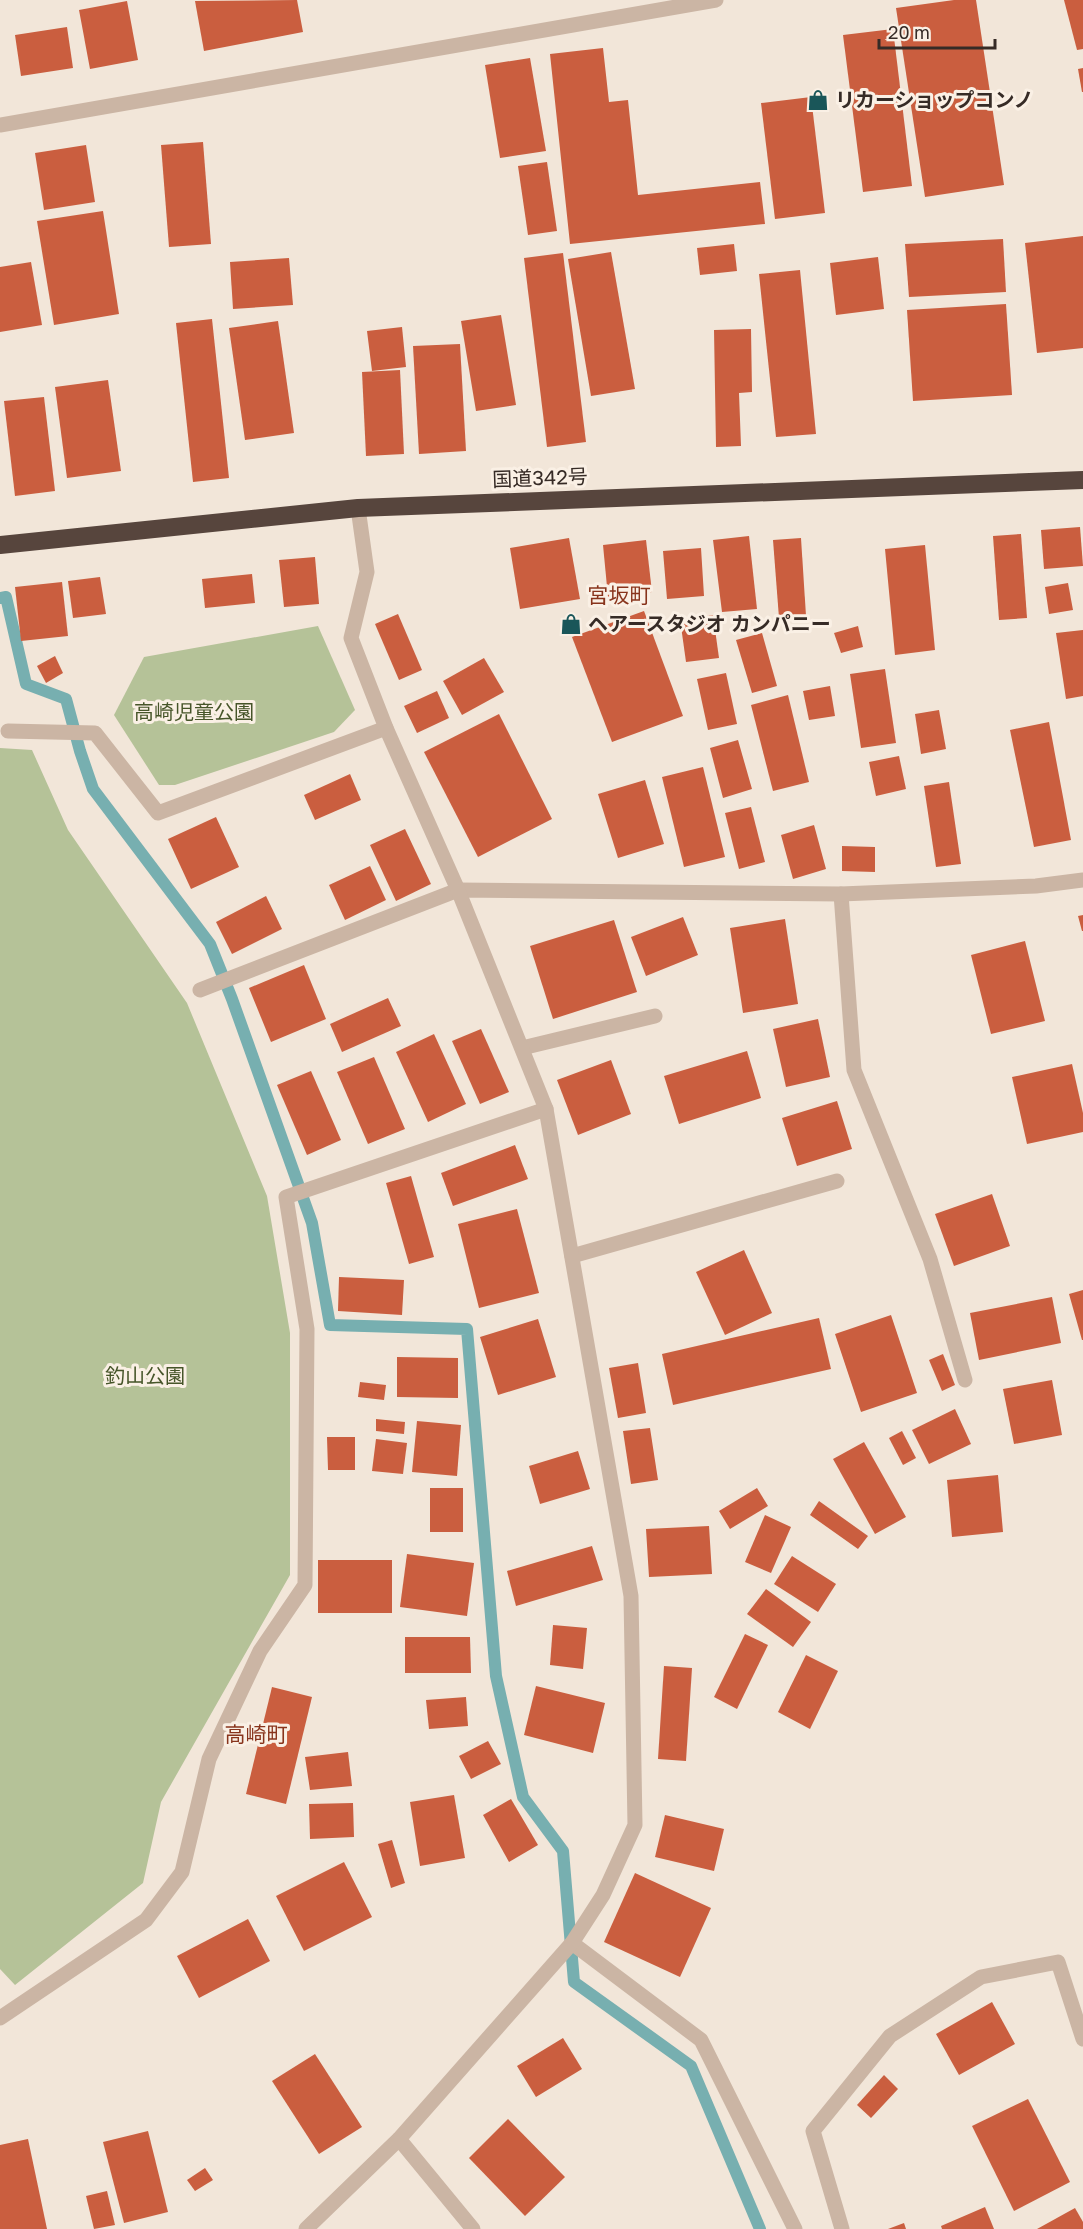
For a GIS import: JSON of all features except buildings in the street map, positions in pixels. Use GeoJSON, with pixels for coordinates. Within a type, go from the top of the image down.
{"type":"FeatureCollection","features":[{"type":"Feature","properties":{"kind":"highway","name":"国道342号"},"geometry":{"type":"LineString","coordinates":[[0,544],[358,508],[1083,480]]}},
{"type":"Feature","properties":{"kind":"street"},"geometry":{"type":"LineString","coordinates":[[0,125],[716,0]]}},
{"type":"Feature","properties":{"kind":"street"},"geometry":{"type":"LineString","coordinates":[[306,2229],[399,2139],[572,1943],[603,1895],[635,1825],[631,1596],[546,1109],[458,890],[386,728],[351,638],[367,572],[358,508]]}},
{"type":"Feature","properties":{"kind":"street"},"geometry":{"type":"LineString","coordinates":[[8,731],[95,733],[158,813],[386,728]]}},
{"type":"Feature","properties":{"kind":"street"},"geometry":{"type":"LineString","coordinates":[[200,990],[458,890],[841,894],[1036,886],[1083,880]]}},
{"type":"Feature","properties":{"kind":"street"},"geometry":{"type":"LineString","coordinates":[[841,894],[854,1070],[930,1259],[965,1380]]}},
{"type":"Feature","properties":{"kind":"street"},"geometry":{"type":"LineString","coordinates":[[522,1048],[655,1016]]}},
{"type":"Feature","properties":{"kind":"street"},"geometry":{"type":"LineString","coordinates":[[0,2019],[146,1920],[182,1872],[209,1759],[260,1651],[305,1585],[307,1329],[286,1197],[546,1109]]}},
{"type":"Feature","properties":{"kind":"street"},"geometry":{"type":"LineString","coordinates":[[572,1256],[837,1181]]}},
{"type":"Feature","properties":{"kind":"street"},"geometry":{"type":"LineString","coordinates":[[572,1943],[701,2040],[795,2229]]}},
{"type":"Feature","properties":{"kind":"street"},"geometry":{"type":"LineString","coordinates":[[842,2229],[813,2131],[890,2036],[981,1977],[1058,1962],[1083,2039]]}},
{"type":"Feature","properties":{"kind":"street"},"geometry":{"type":"LineString","coordinates":[[399,2139],[473,2229]]}},
{"type":"Feature","properties":{"kind":"green space","name":"高崎児童公園"},"geometry":{"type":"Polygon","coordinates":[[[318,626],[355,710],[334,732],[175,785],[159,785],[114,715],[144,657],[318,626]]]}},
{"type":"Feature","properties":{"kind":"green space","name":"釣山公園"},"geometry":{"type":"Polygon","coordinates":[[[0,748],[32,750],[68,830],[187,1003],[267,1196],[290,1333],[290,1575],[161,1802],[143,1883],[15,1985],[0,1969],[0,748]]]}},
{"type":"Feature","properties":{"kind":"waterway"},"geometry":{"type":"LineString","coordinates":[[0,598],[6,597],[26,684],[66,699],[93,789],[210,944],[312,1223],[330,1325],[467,1329],[496,1676],[523,1797],[563,1851],[574,1982],[691,2066],[760,2229]]}},
{"type":"Feature","properties":{"kind":"place","name":"リカーショップコンノ"},"geometry":{"type":"Point","coordinates":[818,100]}},
{"type":"Feature","properties":{"kind":"place","name":"ヘアースタジオ カンパニー"},"geometry":{"type":"Point","coordinates":[571,624]}},
{"type":"Feature","properties":{"kind":"district","name":"宮坂町"},"geometry":{"type":"Point","coordinates":[619,596]}},
{"type":"Feature","properties":{"kind":"district","name":"高崎町"},"geometry":{"type":"Point","coordinates":[256,1735]}}]}
